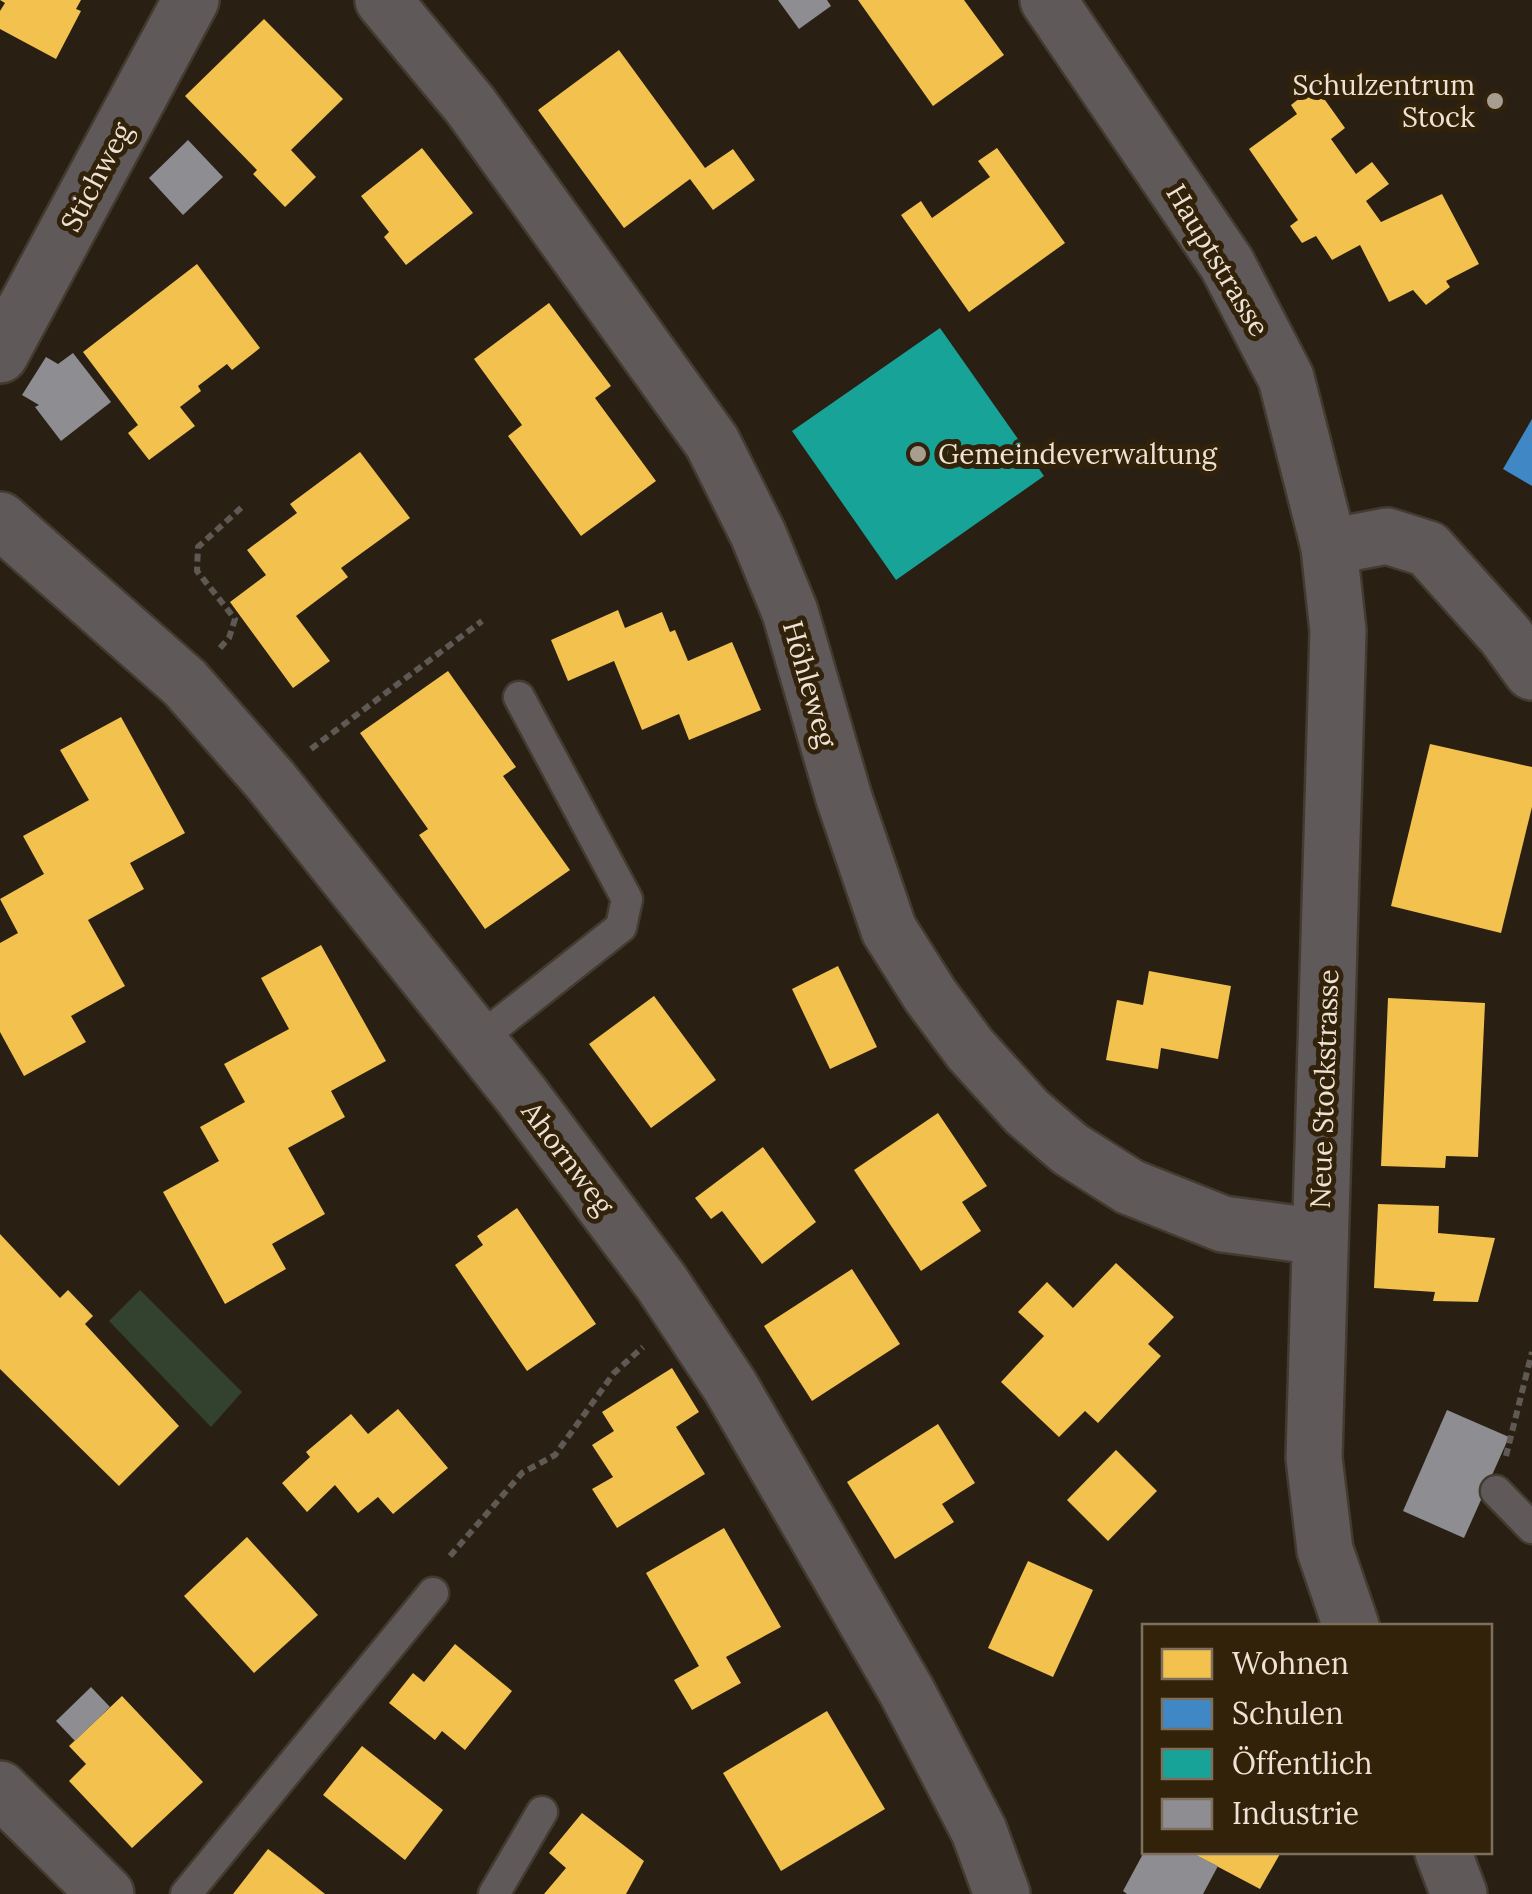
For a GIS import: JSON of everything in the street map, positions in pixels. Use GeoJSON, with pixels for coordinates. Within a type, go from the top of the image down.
{"type":"FeatureCollection","features":[{"type":"Feature","properties":{"kind":"street","name":"Stichweg"},"geometry":{"type":"LineString","coordinates":[[0,355],[192,0]]}},
{"type":"Feature","properties":{"kind":"street","name":"Höhleweg"},"geometry":{"type":"LineString","coordinates":[[384,0],[470,105],[712,442],[758,534],[790,612],[844,798],[889,930],[970,1050],[1041,1124],[1130,1187],[1223,1224],[1320,1237]]}},
{"type":"Feature","properties":{"kind":"street","name":"Hauptstrasse"},"geometry":{"type":"LineString","coordinates":[[1048,0],[1193,210],[1227,264],[1286,378],[1328,548]]}},
{"type":"Feature","properties":{"kind":"street","name":"Ahornweg"},"geometry":{"type":"LineString","coordinates":[[0,520],[185,683],[270,780],[478,1040],[681,1313],[730,1386],[907,1692],[979,1831],[1002,1894]]}},
{"type":"Feature","properties":{"kind":"street"},"geometry":{"type":"LineString","coordinates":[[1328,548],[1387,536],[1428,549],[1532,672]]}},
{"type":"Feature","properties":{"kind":"street","name":"Neue Stockstrasse"},"geometry":{"type":"LineString","coordinates":[[1328,548],[1338,631],[1314,1458],[1325,1550],[1350,1624]]}},
{"type":"Feature","properties":{"kind":"street"},"geometry":{"type":"LineString","coordinates":[[0,1790],[106,1894]]}},
{"type":"Feature","properties":{"kind":"street"},"geometry":{"type":"LineString","coordinates":[[1444,1854],[1459,1894]]}},
{"type":"Feature","properties":{"kind":"lane"},"geometry":{"type":"LineString","coordinates":[[478,1040],[621,927],[627,899],[519,698]]}},
{"type":"Feature","properties":{"kind":"lane"},"geometry":{"type":"LineString","coordinates":[[1496,1491],[1532,1528]]}},
{"type":"Feature","properties":{"kind":"lane"},"geometry":{"type":"LineString","coordinates":[[186,1894],[433,1593]]}},
{"type":"Feature","properties":{"kind":"lane"},"geometry":{"type":"LineString","coordinates":[[494,1894],[542,1812]]}},
{"type":"Feature","properties":{"kind":"path"},"geometry":{"type":"LineString","coordinates":[[185,683],[230,638],[235,618],[196,571],[198,547],[242,506]]}},
{"type":"Feature","properties":{"kind":"path"},"geometry":{"type":"LineString","coordinates":[[270,780],[482,620]]}},
{"type":"Feature","properties":{"kind":"path"},"geometry":{"type":"LineString","coordinates":[[433,1593],[440,1568],[522,1473],[555,1454],[614,1373],[681,1313]]}},
{"type":"Feature","properties":{"kind":"path"},"geometry":{"type":"LineString","coordinates":[[1496,1491],[1532,1352]]}},
{"type":"Feature","properties":{"kind":"green space"},"geometry":{"type":"Polygon","coordinates":[[[140,1290],[242,1392],[211,1427],[109,1321],[140,1290]]]}},
{"type":"Feature","properties":{"kind":"building: Wohnen"},"geometry":{"type":"Polygon","coordinates":[[[0,0],[81,0],[76,9],[81,11],[56,59],[0,29],[0,11],[5,3],[0,0]]]}},
{"type":"Feature","properties":{"kind":"building: Wohnen"},"geometry":{"type":"Polygon","coordinates":[[[858,0],[964,0],[1004,55],[933,106],[858,0]]]}},
{"type":"Feature","properties":{"kind":"building: Wohnen"},"geometry":{"type":"Polygon","coordinates":[[[264,19],[343,99],[291,150],[316,177],[285,207],[253,174],[257,170],[185,96],[264,19]]]}},
{"type":"Feature","properties":{"kind":"building: Wohnen"},"geometry":{"type":"Polygon","coordinates":[[[619,50],[705,168],[733,149],[755,180],[713,210],[690,179],[624,228],[538,110],[619,50]]]}},
{"type":"Feature","properties":{"kind":"building: Wohnen"},"geometry":{"type":"Polygon","coordinates":[[[1315,86],[1345,128],[1331,139],[1356,174],[1372,162],[1389,184],[1366,201],[1381,222],[1442,194],[1479,264],[1446,281],[1450,287],[1426,305],[1413,290],[1389,302],[1360,245],[1332,260],[1316,236],[1302,243],[1290,226],[1298,220],[1249,149],[1297,114],[1291,105],[1315,86]]]}},
{"type":"Feature","properties":{"kind":"building: Wohnen"},"geometry":{"type":"Polygon","coordinates":[[[422,148],[473,213],[406,265],[384,237],[389,232],[361,196],[422,148]]]}},
{"type":"Feature","properties":{"kind":"building: Wohnen"},"geometry":{"type":"Polygon","coordinates":[[[997,148],[1065,243],[969,312],[901,215],[921,201],[932,218],[990,177],[978,161],[997,148]]]}},
{"type":"Feature","properties":{"kind":"building: Wohnen"},"geometry":{"type":"Polygon","coordinates":[[[197,264],[260,348],[232,370],[227,364],[198,386],[201,391],[180,407],[195,426],[149,460],[128,433],[138,425],[83,352],[197,264]]]}},
{"type":"Feature","properties":{"kind":"building: Wohnen"},"geometry":{"type":"Polygon","coordinates":[[[549,303],[611,386],[595,398],[656,481],[581,536],[508,436],[522,425],[474,359],[549,303]]]}},
{"type":"Feature","properties":{"kind":"building: Wohnen"},"geometry":{"type":"Polygon","coordinates":[[[360,452],[410,518],[341,568],[348,577],[296,616],[330,661],[293,688],[230,602],[266,575],[247,550],[297,513],[290,504],[360,452]]]}},
{"type":"Feature","properties":{"kind":"building: Wohnen"},"geometry":{"type":"Polygon","coordinates":[[[618,610],[625,628],[662,612],[670,632],[675,630],[688,661],[732,642],[761,710],[689,740],[679,714],[642,730],[614,661],[568,681],[551,640],[618,610]]]}},
{"type":"Feature","properties":{"kind":"building: Wohnen"},"geometry":{"type":"Polygon","coordinates":[[[448,671],[516,767],[503,776],[570,870],[485,929],[419,835],[428,829],[360,733],[448,671]]]}},
{"type":"Feature","properties":{"kind":"building: Wohnen"},"geometry":{"type":"Polygon","coordinates":[[[121,717],[185,833],[130,863],[144,889],[88,920],[125,986],[71,1016],[86,1042],[24,1076],[0,1032],[0,943],[18,933],[0,899],[44,874],[23,836],[89,800],[60,750],[121,717]]]}},
{"type":"Feature","properties":{"kind":"building: Wohnen"},"geometry":{"type":"Polygon","coordinates":[[[1430,744],[1532,767],[1532,807],[1501,933],[1391,906],[1430,744]]]}},
{"type":"Feature","properties":{"kind":"building: Wohnen"},"geometry":{"type":"Polygon","coordinates":[[[321,945],[386,1061],[331,1091],[345,1117],[288,1148],[325,1214],[272,1244],[286,1269],[225,1304],[163,1192],[219,1161],[200,1127],[245,1102],[224,1064],[289,1029],[261,978],[321,945]]]}},
{"type":"Feature","properties":{"kind":"building: Wohnen"},"geometry":{"type":"Polygon","coordinates":[[[838,966],[877,1047],[830,1069],[792,989],[838,966]]]}},
{"type":"Feature","properties":{"kind":"building: Wohnen"},"geometry":{"type":"Polygon","coordinates":[[[1149,971],[1231,986],[1218,1059],[1161,1048],[1158,1069],[1106,1060],[1117,1000],[1143,1005],[1149,971]]]}},
{"type":"Feature","properties":{"kind":"building: Wohnen"},"geometry":{"type":"Polygon","coordinates":[[[654,996],[716,1080],[651,1128],[589,1044],[654,996]]]}},
{"type":"Feature","properties":{"kind":"building: Wohnen"},"geometry":{"type":"Polygon","coordinates":[[[1388,998],[1485,1003],[1478,1157],[1446,1156],[1445,1168],[1381,1166],[1388,998]]]}},
{"type":"Feature","properties":{"kind":"building: Wohnen"},"geometry":{"type":"Polygon","coordinates":[[[938,1113],[987,1186],[962,1202],[981,1231],[921,1271],[854,1170],[938,1113]]]}},
{"type":"Feature","properties":{"kind":"building: Wohnen"},"geometry":{"type":"Polygon","coordinates":[[[763,1147],[816,1222],[762,1264],[722,1211],[711,1219],[695,1198],[763,1147]]]}},
{"type":"Feature","properties":{"kind":"building: Wohnen"},"geometry":{"type":"Polygon","coordinates":[[[1378,1204],[1439,1206],[1438,1233],[1495,1238],[1478,1302],[1433,1301],[1435,1292],[1374,1288],[1378,1204]]]}},
{"type":"Feature","properties":{"kind":"building: Wohnen"},"geometry":{"type":"Polygon","coordinates":[[[517,1208],[596,1324],[527,1371],[455,1265],[483,1245],[477,1236],[517,1208]]]}},
{"type":"Feature","properties":{"kind":"building: Wohnen"},"geometry":{"type":"Polygon","coordinates":[[[0,1234],[60,1298],[68,1290],[93,1316],[85,1324],[179,1426],[119,1486],[0,1369],[0,1234]]]}},
{"type":"Feature","properties":{"kind":"building: Wohnen"},"geometry":{"type":"Polygon","coordinates":[[[1116,1263],[1174,1317],[1148,1344],[1161,1356],[1098,1423],[1085,1411],[1059,1437],[1001,1382],[1044,1336],[1018,1312],[1047,1282],[1073,1308],[1116,1263]]]}},
{"type":"Feature","properties":{"kind":"building: Wohnen"},"geometry":{"type":"Polygon","coordinates":[[[852,1269],[900,1344],[812,1401],[764,1326],[852,1269]]]}},
{"type":"Feature","properties":{"kind":"building: Wohnen"},"geometry":{"type":"Polygon","coordinates":[[[672,1368],[699,1412],[676,1427],[705,1474],[617,1528],[592,1489],[613,1477],[592,1445],[614,1431],[602,1412],[672,1368]]]}},
{"type":"Feature","properties":{"kind":"building: Wohnen"},"geometry":{"type":"Polygon","coordinates":[[[398,1409],[448,1468],[393,1514],[378,1497],[358,1513],[335,1485],[307,1512],[282,1483],[310,1457],[306,1452],[351,1414],[368,1434],[398,1409]]]}},
{"type":"Feature","properties":{"kind":"building: Wohnen"},"geometry":{"type":"Polygon","coordinates":[[[938,1424],[975,1483],[942,1504],[954,1522],[895,1559],[847,1482],[938,1424]]]}},
{"type":"Feature","properties":{"kind":"building: Wohnen"},"geometry":{"type":"Polygon","coordinates":[[[1116,1450],[1157,1491],[1108,1541],[1067,1500],[1116,1450]]]}},
{"type":"Feature","properties":{"kind":"building: Wohnen"},"geometry":{"type":"Polygon","coordinates":[[[724,1528],[781,1627],[726,1657],[741,1683],[692,1710],[674,1680],[699,1666],[646,1573],[724,1528]]]}},
{"type":"Feature","properties":{"kind":"building: Wohnen"},"geometry":{"type":"Polygon","coordinates":[[[247,1537],[318,1615],[254,1673],[184,1596],[247,1537]]]}},
{"type":"Feature","properties":{"kind":"building: Wohnen"},"geometry":{"type":"Polygon","coordinates":[[[1028,1561],[1093,1590],[1053,1677],[988,1648],[1028,1561]]]}},
{"type":"Feature","properties":{"kind":"building: Wohnen"},"geometry":{"type":"Polygon","coordinates":[[[455,1644],[512,1691],[465,1750],[442,1731],[435,1740],[389,1703],[413,1673],[424,1682],[455,1644]]]}},
{"type":"Feature","properties":{"kind":"building: Wohnen"},"geometry":{"type":"Polygon","coordinates":[[[122,1696],[203,1782],[132,1848],[69,1781],[86,1764],[69,1746],[122,1696]]]}},
{"type":"Feature","properties":{"kind":"building: Wohnen"},"geometry":{"type":"Polygon","coordinates":[[[827,1711],[885,1809],[781,1871],[723,1773],[827,1711]]]}},
{"type":"Feature","properties":{"kind":"building: Wohnen"},"geometry":{"type":"Polygon","coordinates":[[[362,1746],[443,1810],[405,1860],[323,1795],[362,1746]]]}},
{"type":"Feature","properties":{"kind":"building: Wohnen"},"geometry":{"type":"Polygon","coordinates":[[[582,1813],[644,1861],[626,1894],[544,1894],[566,1868],[549,1853],[582,1813]]]}},
{"type":"Feature","properties":{"kind":"building: Wohnen"},"geometry":{"type":"Polygon","coordinates":[[[268,1849],[280,1858],[325,1894],[233,1894],[268,1849]]]}},
{"type":"Feature","properties":{"kind":"building: Wohnen"},"geometry":{"type":"Polygon","coordinates":[[[1194,1854],[1280,1854],[1260,1889],[1194,1854]]]}},
{"type":"Feature","properties":{"kind":"building: Schulen"},"geometry":{"type":"Polygon","coordinates":[[[1532,419],[1532,486],[1503,469],[1532,419]]]}},
{"type":"Feature","properties":{"kind":"building: Öffentlich","name":"Gemeindeverwaltung"},"geometry":{"type":"Polygon","coordinates":[[[940,328],[1044,476],[896,580],[792,431],[940,328]]]}},
{"type":"Feature","properties":{"kind":"building: Industrie"},"geometry":{"type":"Polygon","coordinates":[[[778,0],[827,0],[831,6],[799,29],[778,0]]]}},
{"type":"Feature","properties":{"kind":"building: Industrie"},"geometry":{"type":"Polygon","coordinates":[[[188,140],[223,177],[183,215],[149,178],[188,140]]]}},
{"type":"Feature","properties":{"kind":"building: Industrie"},"geometry":{"type":"Polygon","coordinates":[[[73,353],[111,402],[61,441],[35,407],[39,405],[22,395],[46,357],[58,364],[73,353]]]}},
{"type":"Feature","properties":{"kind":"building: Industrie"},"geometry":{"type":"Polygon","coordinates":[[[1447,1410],[1509,1437],[1464,1538],[1403,1511],[1447,1410]]]}},
{"type":"Feature","properties":{"kind":"building: Industrie"},"geometry":{"type":"Polygon","coordinates":[[[91,1687],[110,1707],[75,1741],[56,1721],[91,1687]]]}},
{"type":"Feature","properties":{"kind":"building: Industrie"},"geometry":{"type":"Polygon","coordinates":[[[1143,1854],[1194,1854],[1218,1866],[1203,1894],[1123,1891],[1143,1854]]]}},
{"type":"Feature","properties":{"kind":"place","name":"Schulzentrum Stock"},"geometry":{"type":"Point","coordinates":[1495,101]}},
{"type":"Feature","properties":{"kind":"place","name":"Gemeindeverwaltung"},"geometry":{"type":"Point","coordinates":[918,454]}}]}
